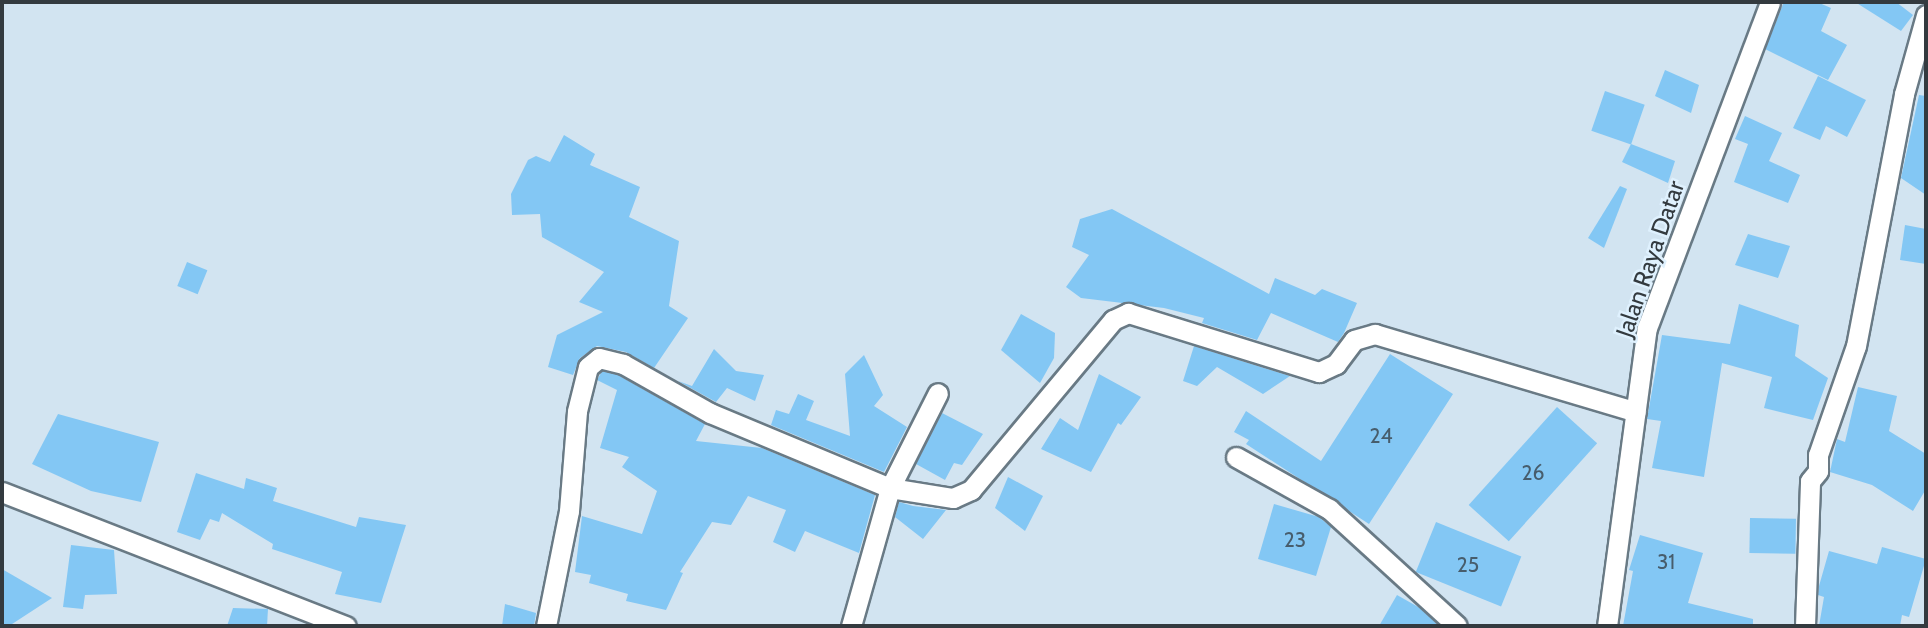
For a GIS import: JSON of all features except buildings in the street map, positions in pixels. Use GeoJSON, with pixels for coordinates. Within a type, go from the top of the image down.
{"type":"FeatureCollection","features":[{"type":"Feature","properties":{"kind":"street","name":"Jalan Raya Datar"},"geometry":{"type":"LineString","coordinates":[[1608,626],[1647,328],[1770,2]]}},
{"type":"Feature","properties":{"kind":"street"},"geometry":{"type":"LineString","coordinates":[[1805,626],[1810,481],[1818,471],[1818,455],[1856,346],[1904,94],[1926,15]]}},
{"type":"Feature","properties":{"kind":"street"},"geometry":{"type":"LineString","coordinates":[[546,626],[569,511],[577,411],[588,367],[599,358],[623,364],[722,418],[890,488],[953,498],[971,490],[1112,320],[1128,313],[1320,372],[1336,364],[1354,340],[1375,334],[1636,412]]}},
{"type":"Feature","properties":{"kind":"street"},"geometry":{"type":"LineString","coordinates":[[851,626],[890,488],[939,393]]}},
{"type":"Feature","properties":{"kind":"street"},"geometry":{"type":"LineString","coordinates":[[1236,457],[1329,509],[1455,626]]}},
{"type":"Feature","properties":{"kind":"street"},"geometry":{"type":"LineString","coordinates":[[2,492],[346,626]]}}]}
